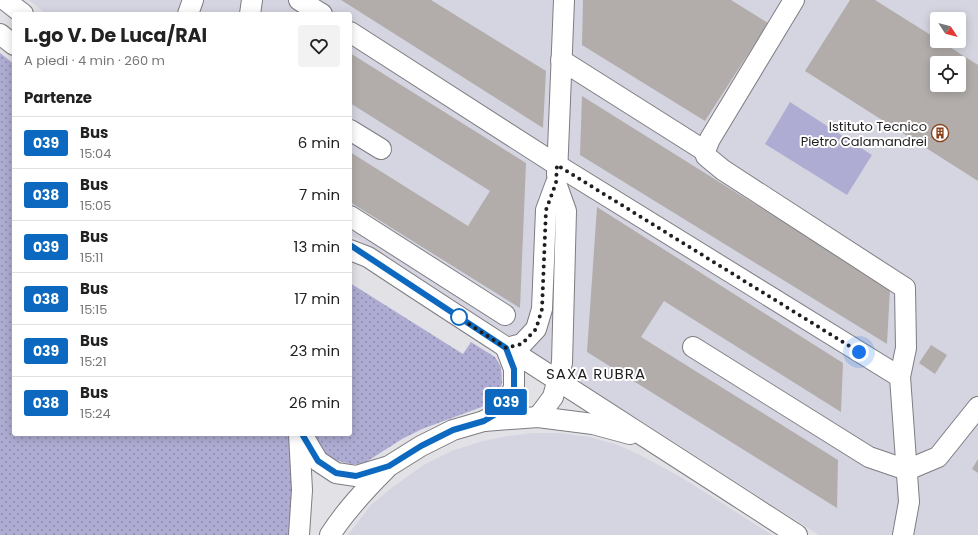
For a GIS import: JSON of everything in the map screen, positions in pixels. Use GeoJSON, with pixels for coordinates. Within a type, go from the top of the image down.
{"type":"FeatureCollection","features":[{"type":"Feature","properties":{"kind":"street"},"geometry":{"type":"LineString","coordinates":[[5,0],[20,12]]}},
{"type":"Feature","properties":{"kind":"street"},"geometry":{"type":"LineString","coordinates":[[189,12],[193,0]]}},
{"type":"Feature","properties":{"kind":"street"},"geometry":{"type":"LineString","coordinates":[[250,12],[252,0]]}},
{"type":"Feature","properties":{"kind":"street"},"geometry":{"type":"LineString","coordinates":[[300,0],[319,12]]}},
{"type":"Feature","properties":{"kind":"street"},"geometry":{"type":"LineString","coordinates":[[506,348],[522,344],[536,329],[542,309],[546,210],[557,174],[564,0]]}},
{"type":"Feature","properties":{"kind":"street"},"geometry":{"type":"LineString","coordinates":[[786,3],[710,139],[705,151],[706,156],[723,170],[905,288],[906,348],[900,377],[909,502],[903,535]]}},
{"type":"Feature","properties":{"kind":"street"},"geometry":{"type":"LineString","coordinates":[[352,33],[557,174],[900,377]]}},
{"type":"Feature","properties":{"kind":"street"},"geometry":{"type":"LineString","coordinates":[[0,34],[12,43]]}},
{"type":"Feature","properties":{"kind":"street"},"geometry":{"type":"LineString","coordinates":[[561,60],[705,151]]}},
{"type":"Feature","properties":{"kind":"street"},"geometry":{"type":"LineString","coordinates":[[352,131],[381,149]]}},
{"type":"Feature","properties":{"kind":"street"},"geometry":{"type":"LineString","coordinates":[[538,416],[553,397],[562,363],[566,212],[557,174]]}},
{"type":"Feature","properties":{"kind":"street"},"geometry":{"type":"LineString","coordinates":[[352,217],[505,315]]}},
{"type":"Feature","properties":{"kind":"street"},"geometry":{"type":"LineString","coordinates":[[359,253],[797,535]]}},
{"type":"Feature","properties":{"kind":"street"},"geometry":{"type":"LineString","coordinates":[[693,347],[869,457],[907,470],[938,457],[978,407]]}},
{"type":"Feature","properties":{"kind":"street"},"geometry":{"type":"LineString","coordinates":[[484,421],[501,411],[514,388],[514,369],[506,348]]}},
{"type":"Feature","properties":{"kind":"street"},"geometry":{"type":"LineString","coordinates":[[330,535],[343,515],[389,466],[421,446],[453,430],[484,421],[538,416],[593,424],[650,440]]}},
{"type":"Feature","properties":{"kind":"street"},"geometry":{"type":"LineString","coordinates":[[298,436],[302,490],[300,535]]}},
{"type":"Feature","properties":{"kind":"street"},"geometry":{"type":"LineString","coordinates":[[303,436],[318,461],[336,473],[356,476],[389,466]]}},
{"type":"Feature","properties":{"kind":"shaded area"},"geometry":{"type":"Polygon","coordinates":[[[29,0],[181,0],[178,12],[44,12],[29,0]]]}},
{"type":"Feature","properties":{"kind":"shaded area"},"geometry":{"type":"Polygon","coordinates":[[[204,0],[978,0],[978,535],[819,535],[352,235],[352,12],[201,12],[204,0]]]}},
{"type":"Feature","properties":{"kind":"shaded area"},"geometry":{"type":"Polygon","coordinates":[[[0,53],[12,62],[12,436],[289,436],[292,500],[289,535],[0,535],[0,53]]]}},
{"type":"Feature","properties":{"kind":"shaded area"},"geometry":{"type":"Polygon","coordinates":[[[790,102],[872,155],[847,195],[765,144],[790,102]]]}},
{"type":"Feature","properties":{"kind":"shaded area"},"geometry":{"type":"Polygon","coordinates":[[[352,284],[463,354],[471,342],[495,357],[501,367],[502,383],[497,397],[487,405],[422,429],[402,439],[363,464],[350,464],[335,460],[323,452],[315,436],[352,436],[352,284]]]}},
{"type":"Feature","properties":{"kind":"shaded area"},"geometry":{"type":"Polygon","coordinates":[[[533,433],[559,433],[590,437],[618,445],[684,479],[772,535],[348,535],[371,505],[390,489],[425,464],[454,450],[483,441],[533,433]]]}},
{"type":"Feature","properties":{"kind":"building"},"geometry":{"type":"Polygon","coordinates":[[[341,0],[431,0],[546,71],[543,128],[341,0]]]}},
{"type":"Feature","properties":{"kind":"building"},"geometry":{"type":"Polygon","coordinates":[[[583,0],[731,0],[768,23],[705,121],[582,45],[583,0]]]}},
{"type":"Feature","properties":{"kind":"building","name":"Istituto Tecnico Pietro Calamandrei"},"geometry":{"type":"Polygon","coordinates":[[[850,0],[875,0],[930,35],[930,48],[951,48],[964,56],[930,56],[930,92],[966,92],[966,57],[978,65],[978,181],[805,71],[850,0]]]}},
{"type":"Feature","properties":{"kind":"building"},"geometry":{"type":"Polygon","coordinates":[[[352,54],[526,163],[520,308],[352,203],[352,153],[468,226],[490,191],[352,104],[352,54]]]}},
{"type":"Feature","properties":{"kind":"building"},"geometry":{"type":"Polygon","coordinates":[[[582,96],[890,289],[887,344],[580,155],[582,96]]]}},
{"type":"Feature","properties":{"kind":"building"},"geometry":{"type":"Polygon","coordinates":[[[597,207],[843,363],[841,412],[664,301],[641,337],[838,460],[837,508],[587,352],[597,207]]]}},
{"type":"Feature","properties":{"kind":"building"},"geometry":{"type":"Polygon","coordinates":[[[931,345],[947,355],[935,374],[919,363],[931,345]]]}},
{"type":"Feature","properties":{"kind":"building"},"geometry":{"type":"Polygon","coordinates":[[[978,459],[978,473],[972,469],[978,459]]]}},
{"type":"Feature","properties":{"kind":"bus line","name":"039"},"geometry":{"type":"LineString","coordinates":[[303,436],[318,461],[336,473],[356,476],[389,466],[421,446],[453,430],[484,421],[501,411],[514,388],[514,369],[506,348],[352,246]]}},
{"type":"Feature","properties":{"kind":"place","name":"Istituto Tecnico Pietro Calamandrei"},"geometry":{"type":"Point","coordinates":[940,133]}},
{"type":"Feature","properties":{"kind":"district","name":"SAXA RUBRA"},"geometry":{"type":"Point","coordinates":[596,373]}},
{"type":"Feature","properties":{"kind":"route"},"geometry":{"type":"LineString","coordinates":[[459,317],[455,315],[506,348],[522,344],[536,329],[542,309],[546,210],[556,183],[557,165],[859,352]]}}]}
